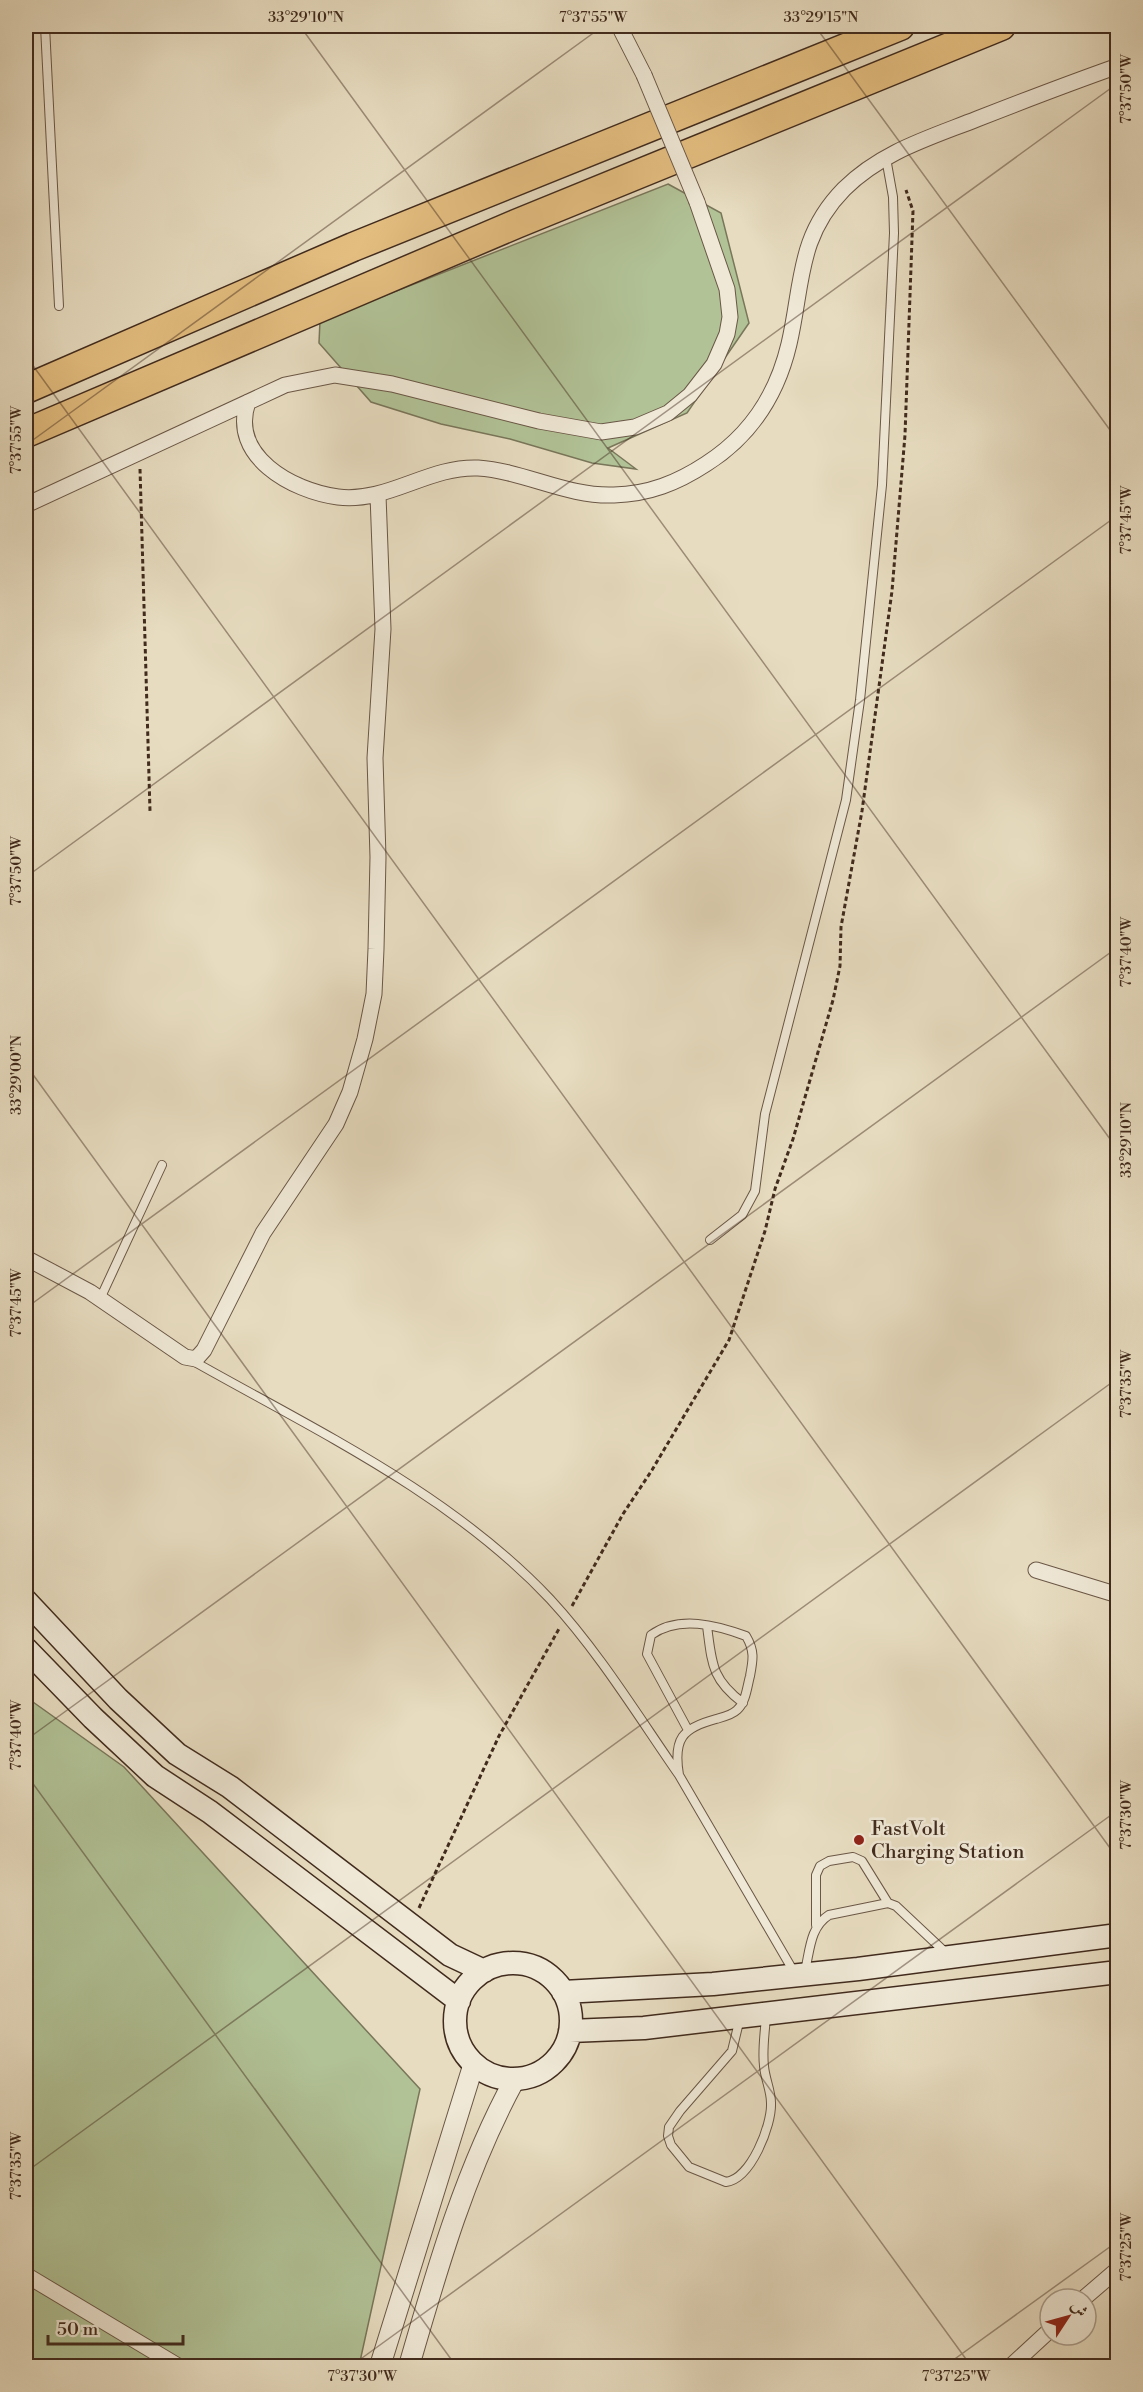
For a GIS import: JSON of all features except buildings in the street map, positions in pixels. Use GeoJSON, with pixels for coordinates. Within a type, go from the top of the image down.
{"type":"FeatureCollection","features":[{"type":"Feature","properties":{"kind":"highway"},"geometry":{"type":"LineString","coordinates":[[26,388],[353,248],[900,26]]}},
{"type":"Feature","properties":{"kind":"highway"},"geometry":{"type":"LineString","coordinates":[[26,439],[37,428],[516,224],[1001,26]]}},
{"type":"Feature","properties":{"kind":"highway"},"geometry":{"type":"LineString","coordinates":[[26,368],[149,335]]}},
{"type":"Feature","properties":{"kind":"main road"},"geometry":{"type":"LineString","coordinates":[[26,1601],[118,1699],[177,1754],[231,1787],[450,1955],[484,1971]]}},
{"type":"Feature","properties":{"kind":"main road"},"geometry":{"type":"LineString","coordinates":[[26,1649],[93,1718],[155,1776],[210,1812],[459,2001]]}},
{"type":"Feature","properties":{"kind":"main road"},"geometry":{"type":"LineString","coordinates":[[563,1992],[713,1984],[800,1973],[858,1969],[1118,1935]]}},
{"type":"Feature","properties":{"kind":"main road"},"geometry":{"type":"LineString","coordinates":[[503,1964],[523,1964],[550,1976],[563,1992],[570,2010],[570,2031],[564,2049],[552,2064],[535,2075],[515,2079],[489,2073],[474,2063],[462,2048],[456,2030],[459,2001],[469,1984],[484,1971],[503,1964]]}},
{"type":"Feature","properties":{"kind":"main road"},"geometry":{"type":"LineString","coordinates":[[570,2031],[644,2028],[1118,1972]]}},
{"type":"Feature","properties":{"kind":"street"},"geometry":{"type":"LineString","coordinates":[[26,505],[285,385],[335,375],[392,384],[539,421],[601,432],[635,427],[668,413],[690,395],[714,364],[727,334],[730,317],[727,289],[697,202],[644,75],[619,26]]}},
{"type":"Feature","properties":{"kind":"street"},"geometry":{"type":"LineString","coordinates":[[248,402],[243,426],[245,437],[256,454],[277,474],[326,496],[359,498],[378,495],[444,471],[476,468],[492,469],[586,493],[610,495],[639,493],[683,479],[713,460],[752,425],[775,386],[789,343],[804,257],[827,209],[857,177],[885,156],[919,141],[1118,66]]}},
{"type":"Feature","properties":{"kind":"street"},"geometry":{"type":"LineString","coordinates":[[26,1258],[100,1299],[185,1357],[196,1359],[204,1350],[263,1233],[336,1124],[350,1092],[365,1039],[374,994],[378,857],[375,758],[383,629],[378,495]]}},
{"type":"Feature","properties":{"kind":"street"},"geometry":{"type":"LineString","coordinates":[[1036,1570],[1118,1595]]}},
{"type":"Feature","properties":{"kind":"street"},"geometry":{"type":"LineString","coordinates":[[380,2367],[474,2063]]}},
{"type":"Feature","properties":{"kind":"street"},"geometry":{"type":"LineString","coordinates":[[409,2367],[458,2209],[491,2123],[515,2079]]}},
{"type":"Feature","properties":{"kind":"street"},"geometry":{"type":"LineString","coordinates":[[1097,2287],[1118,2269]]}},
{"type":"Feature","properties":{"kind":"street"},"geometry":{"type":"LineString","coordinates":[[26,2275],[178,2367]]}},
{"type":"Feature","properties":{"kind":"street"},"geometry":{"type":"LineString","coordinates":[[1011,2367],[1038,2341]]}},
{"type":"Feature","properties":{"kind":"lane"},"geometry":{"type":"LineString","coordinates":[[45,26],[59,306]]}},
{"type":"Feature","properties":{"kind":"lane"},"geometry":{"type":"LineString","coordinates":[[710,1240],[742,1215],[755,1191],[765,1114],[846,800],[860,700],[882,485],[894,233],[893,197],[885,156]]}},
{"type":"Feature","properties":{"kind":"lane"},"geometry":{"type":"LineString","coordinates":[[100,1299],[162,1165]]}},
{"type":"Feature","properties":{"kind":"lane"},"geometry":{"type":"LineString","coordinates":[[185,1357],[392,1472],[505,1556],[566,1617],[679,1775],[800,1973]]}},
{"type":"Feature","properties":{"kind":"lane"},"geometry":{"type":"LineString","coordinates":[[679,1775],[677,1752],[680,1739],[688,1730],[703,1722],[737,1711],[743,1702],[755,1654],[746,1636],[681,1622],[660,1629],[651,1635],[647,1654],[688,1730]]}},
{"type":"Feature","properties":{"kind":"lane"},"geometry":{"type":"LineString","coordinates":[[706,1626],[712,1666],[719,1682],[743,1702]]}},
{"type":"Feature","properties":{"kind":"lane"},"geometry":{"type":"LineString","coordinates":[[800,1973],[816,1925],[816,1875],[820,1866],[829,1861],[853,1857],[862,1862],[888,1903]]}},
{"type":"Feature","properties":{"kind":"lane"},"geometry":{"type":"LineString","coordinates":[[816,1925],[829,1915],[888,1903],[896,1906],[949,1956]]}},
{"type":"Feature","properties":{"kind":"lane"},"geometry":{"type":"LineString","coordinates":[[740,2017],[732,2051],[680,2111],[669,2127],[668,2136],[671,2145],[689,2167],[726,2182],[741,2176],[755,2157],[771,2109],[764,2068],[766,2014]]}},
{"type":"Feature","properties":{"kind":"path"},"geometry":{"type":"LineString","coordinates":[[411,1926],[499,1736],[623,1514],[652,1470],[729,1340],[765,1231],[775,1189],[793,1139],[833,1000],[840,966],[841,927],[862,811],[884,660],[900,505],[913,211],[902,183]]}},
{"type":"Feature","properties":{"kind":"path"},"geometry":{"type":"LineString","coordinates":[[138,452],[145,568],[145,720],[150,811]]}},
{"type":"Feature","properties":{"kind":"green space"},"geometry":{"type":"Polygon","coordinates":[[[668,184],[721,213],[749,323],[687,413],[608,448],[636,469],[592,463],[510,439],[441,424],[371,402],[319,343],[320,321],[668,184]]]}},
{"type":"Feature","properties":{"kind":"green space"},"geometry":{"type":"Polygon","coordinates":[[[26,1697],[124,1767],[420,2089],[359,2366],[26,2366],[26,1697]]]}},
{"type":"Feature","properties":{"kind":"place","name":"FastVolt Charging Station"},"geometry":{"type":"Point","coordinates":[859,1840]}}]}
